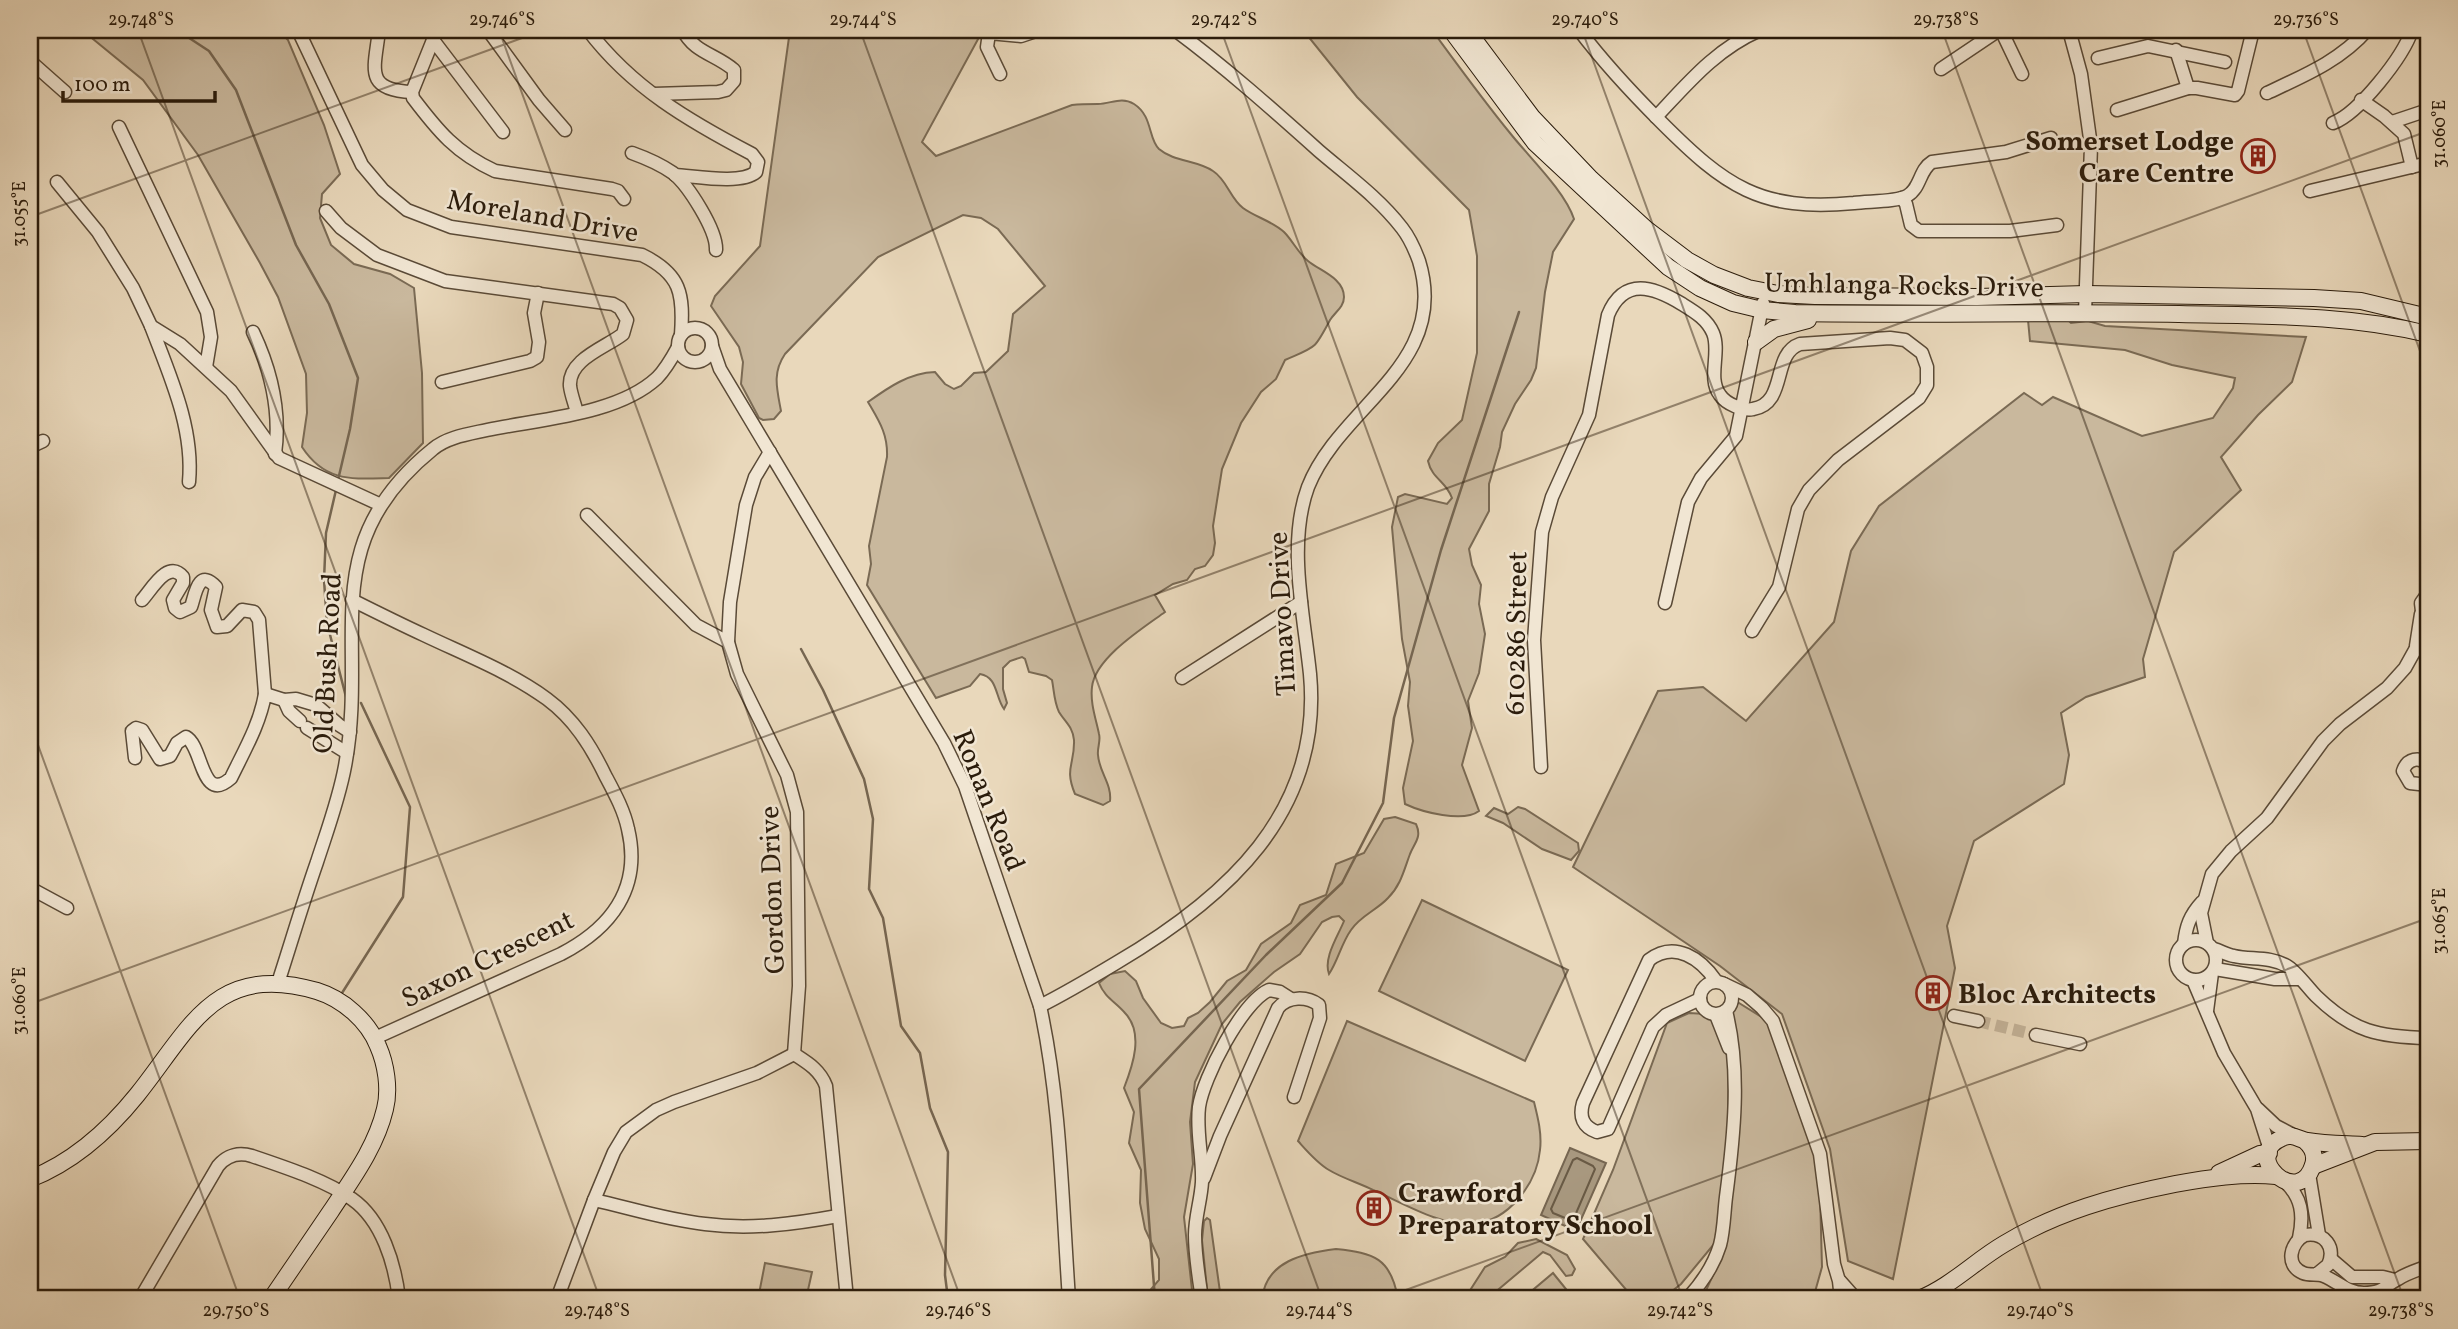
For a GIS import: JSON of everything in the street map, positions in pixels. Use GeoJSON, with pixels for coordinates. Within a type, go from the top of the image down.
{"type":"FeatureCollection","features":[{"type":"Feature","properties":{"kind":"main road","name":"Umhlanga Rocks Drive"},"geometry":{"type":"LineString","coordinates":[[1451,30],[1535,143],[1668,267],[1700,288],[1733,303],[1762,310],[1848,314],[2302,316],[2400,327],[2428,334]]}},
{"type":"Feature","properties":{"kind":"main road","name":"Umhlanga Rocks Drive"},"geometry":{"type":"LineString","coordinates":[[1467,30],[1532,117],[1555,143],[1646,229],[1699,267],[1737,284],[1765,292],[1815,296],[2086,294],[2314,298],[2361,301],[2428,317]]}},
{"type":"Feature","properties":{"kind":"main road"},"geometry":{"type":"LineString","coordinates":[[1756,342],[1774,329],[1791,323],[1848,314]]}},
{"type":"Feature","properties":{"kind":"main road"},"geometry":{"type":"LineString","coordinates":[[30,1179],[72,1157],[109,1125],[138,1094],[174,1043],[205,1009],[226,995],[254,985],[278,983],[324,993],[356,1015],[375,1038],[385,1069],[386,1106],[367,1154],[271,1299]]}},
{"type":"Feature","properties":{"kind":"main road"},"geometry":{"type":"LineString","coordinates":[[1922,1298],[2003,1244],[2055,1217],[2106,1199],[2210,1177],[2269,1151],[2283,1137],[2362,1145]]}},
{"type":"Feature","properties":{"kind":"main road"},"geometry":{"type":"LineString","coordinates":[[2300,1138],[2313,1152],[2311,1170]]}},
{"type":"Feature","properties":{"kind":"main road"},"geometry":{"type":"LineString","coordinates":[[2210,1177],[2297,1181],[2311,1170],[2362,1145],[2386,1140],[2428,1141]]}},
{"type":"Feature","properties":{"kind":"main road"},"geometry":{"type":"LineString","coordinates":[[2269,1151],[2269,1164],[2280,1179]]}},
{"type":"Feature","properties":{"kind":"street"},"geometry":{"type":"LineString","coordinates":[[379,30],[375,71],[378,82],[388,89],[412,92]]}},
{"type":"Feature","properties":{"kind":"street"},"geometry":{"type":"LineString","coordinates":[[488,30],[539,100],[565,130]]}},
{"type":"Feature","properties":{"kind":"street"},"geometry":{"type":"LineString","coordinates":[[588,30],[613,60],[654,94],[688,120],[752,154],[758,162],[756,172],[747,177],[675,175]]}},
{"type":"Feature","properties":{"kind":"street"},"geometry":{"type":"LineString","coordinates":[[654,94],[718,92],[731,87],[734,81],[734,70],[692,45],[683,30]]}},
{"type":"Feature","properties":{"kind":"street"},"geometry":{"type":"LineString","coordinates":[[1000,74],[987,47],[989,33],[1021,36],[1039,30]]}},
{"type":"Feature","properties":{"kind":"street","name":"Timavo Drive"},"geometry":{"type":"LineString","coordinates":[[1040,1006],[1135,952],[1190,916],[1251,859],[1278,821],[1300,770],[1310,725],[1310,676],[1301,602],[1299,530],[1308,489],[1329,450],[1409,355],[1422,322],[1422,274],[1417,255],[1406,234],[1385,210],[1213,59],[1175,30]]}},
{"type":"Feature","properties":{"kind":"street"},"geometry":{"type":"LineString","coordinates":[[1579,30],[1625,86],[1687,149],[1720,176],[1739,188],[1763,197],[1808,205],[1902,198],[1916,188],[1926,167],[1932,162],[2007,152],[2051,138]]}},
{"type":"Feature","properties":{"kind":"street"},"geometry":{"type":"LineString","coordinates":[[1656,117],[1716,55],[1742,37],[1760,30]]}},
{"type":"Feature","properties":{"kind":"street"},"geometry":{"type":"LineString","coordinates":[[1941,69],[2000,30],[2022,74]]}},
{"type":"Feature","properties":{"kind":"street"},"geometry":{"type":"LineString","coordinates":[[2069,30],[2081,74],[2091,145],[2085,313]]}},
{"type":"Feature","properties":{"kind":"street"},"geometry":{"type":"LineString","coordinates":[[2117,110],[2188,88],[2235,95],[2253,30]]}},
{"type":"Feature","properties":{"kind":"street"},"geometry":{"type":"LineString","coordinates":[[2267,93],[2332,61],[2346,52],[2367,30]]}},
{"type":"Feature","properties":{"kind":"street"},"geometry":{"type":"LineString","coordinates":[[2333,123],[2349,115],[2392,67],[2412,30]]}},
{"type":"Feature","properties":{"kind":"street","name":"Moreland Drive"},"geometry":{"type":"LineString","coordinates":[[302,33],[362,165],[383,190],[423,218],[451,227],[642,255],[654,261],[671,276],[681,293],[683,304],[680,341]]}},
{"type":"Feature","properties":{"kind":"street"},"geometry":{"type":"LineString","coordinates":[[435,35],[412,92],[413,98],[442,136],[479,164],[506,174],[612,189],[618,191],[624,199]]}},
{"type":"Feature","properties":{"kind":"street"},"geometry":{"type":"LineString","coordinates":[[435,35],[503,132]]}},
{"type":"Feature","properties":{"kind":"street"},"geometry":{"type":"LineString","coordinates":[[2098,58],[2148,46],[2225,62]]}},
{"type":"Feature","properties":{"kind":"street"},"geometry":{"type":"LineString","coordinates":[[2176,50],[2188,88]]}},
{"type":"Feature","properties":{"kind":"street"},"geometry":{"type":"LineString","coordinates":[[30,61],[65,92]]}},
{"type":"Feature","properties":{"kind":"street"},"geometry":{"type":"LineString","coordinates":[[2361,100],[2404,134],[2412,167]]}},
{"type":"Feature","properties":{"kind":"street"},"geometry":{"type":"LineString","coordinates":[[2392,122],[2428,110]]}},
{"type":"Feature","properties":{"kind":"street"},"geometry":{"type":"LineString","coordinates":[[120,127],[207,312],[211,338],[206,367]]}},
{"type":"Feature","properties":{"kind":"street"},"geometry":{"type":"LineString","coordinates":[[632,153],[647,158],[675,175],[707,219],[716,239],[716,250]]}},
{"type":"Feature","properties":{"kind":"street"},"geometry":{"type":"LineString","coordinates":[[2309,191],[2428,163]]}},
{"type":"Feature","properties":{"kind":"street"},"geometry":{"type":"LineString","coordinates":[[57,182],[104,240],[133,288],[151,326],[174,385],[187,433],[189,482]]}},
{"type":"Feature","properties":{"kind":"street"},"geometry":{"type":"LineString","coordinates":[[1902,198],[1911,225],[1919,230],[2010,231],[2057,225]]}},
{"type":"Feature","properties":{"kind":"street"},"geometry":{"type":"LineString","coordinates":[[326,211],[341,228],[367,248],[397,264],[444,281],[613,304],[625,313],[627,328],[624,334],[592,353],[574,370],[570,384],[577,413]]}},
{"type":"Feature","properties":{"kind":"street","name":"610286 Street"},"geometry":{"type":"LineString","coordinates":[[1541,767],[1534,640],[1542,532],[1552,496],[1589,415],[1608,315],[1615,302],[1626,293],[1647,288],[1666,294],[1704,318],[1715,338],[1717,389],[1724,399],[1742,408]]}},
{"type":"Feature","properties":{"kind":"street"},"geometry":{"type":"LineString","coordinates":[[1665,603],[1688,502],[1701,478],[1734,438],[1765,292]]}},
{"type":"Feature","properties":{"kind":"street"},"geometry":{"type":"LineString","coordinates":[[442,382],[537,357],[539,342],[534,313],[538,293]]}},
{"type":"Feature","properties":{"kind":"street","name":"Moreland Drive"},"geometry":{"type":"LineString","coordinates":[[683,304],[702,329]]}},
{"type":"Feature","properties":{"kind":"street"},"geometry":{"type":"LineString","coordinates":[[151,326],[180,344],[231,391],[275,454],[381,505]]}},
{"type":"Feature","properties":{"kind":"street"},"geometry":{"type":"LineString","coordinates":[[669,364],[704,360],[712,346],[710,337],[702,329],[693,328],[680,341],[681,354],[689,361]]}},
{"type":"Feature","properties":{"kind":"street"},"geometry":{"type":"LineString","coordinates":[[253,332],[265,357],[273,386],[277,428],[275,454]]}},
{"type":"Feature","properties":{"kind":"street"},"geometry":{"type":"LineString","coordinates":[[1742,408],[1756,408],[1769,399],[1777,386],[1784,356],[1800,344],[1898,338],[1916,347],[1922,353],[1927,367],[1927,385],[1919,398],[1838,460],[1809,489],[1798,509],[1779,587],[1752,631]]}},
{"type":"Feature","properties":{"kind":"street","name":"Old Bush Road"},"geometry":{"type":"LineString","coordinates":[[278,983],[332,813],[347,753],[350,732],[352,600],[358,554],[381,505],[404,475],[436,447],[472,434],[577,413],[631,394],[656,379],[669,364],[680,341]]}},
{"type":"Feature","properties":{"kind":"street","name":"Ronan Road"},"geometry":{"type":"LineString","coordinates":[[712,346],[720,369],[956,765],[1040,1006],[1055,1099],[1069,1299]]}},
{"type":"Feature","properties":{"kind":"street","name":"Ronan Road"},"geometry":{"type":"LineString","coordinates":[[704,360],[720,369]]}},
{"type":"Feature","properties":{"kind":"street"},"geometry":{"type":"LineString","coordinates":[[30,447],[43,441]]}},
{"type":"Feature","properties":{"kind":"street","name":"Gordon Drive"},"geometry":{"type":"LineString","coordinates":[[770,452],[755,477],[746,505],[730,602],[728,642],[737,674],[787,775],[797,812],[799,975],[794,1054]]}},
{"type":"Feature","properties":{"kind":"street"},"geometry":{"type":"LineString","coordinates":[[587,515],[696,625],[728,642]]}},
{"type":"Feature","properties":{"kind":"street"},"geometry":{"type":"LineString","coordinates":[[135,758],[131,737],[136,728],[142,730],[160,759],[170,756],[177,743],[186,737],[194,744],[207,780],[215,785],[226,783],[231,778],[260,716],[265,694],[259,620],[254,612],[243,610],[227,626],[217,626],[211,610],[216,587],[205,581],[199,583],[191,607],[183,612],[177,610],[173,600],[183,583],[183,577],[179,572],[173,571],[163,575],[142,600]]}},
{"type":"Feature","properties":{"kind":"street"},"geometry":{"type":"LineString","coordinates":[[2415,650],[2425,619],[2421,603],[2428,593]]}},
{"type":"Feature","properties":{"kind":"street","name":"Saxon Crescent"},"geometry":{"type":"LineString","coordinates":[[352,600],[478,659],[534,690],[558,708],[582,733],[607,777],[625,817],[631,854],[628,881],[622,900],[608,920],[587,939],[561,954],[375,1038]]}},
{"type":"Feature","properties":{"kind":"street"},"geometry":{"type":"LineString","coordinates":[[1182,678],[1301,602]]}},
{"type":"Feature","properties":{"kind":"street"},"geometry":{"type":"LineString","coordinates":[[2207,1015],[2213,971],[2217,962],[2201,913],[2212,874],[2231,851],[2267,818],[2323,741],[2340,724],[2387,688],[2428,636]]}},
{"type":"Feature","properties":{"kind":"street"},"geometry":{"type":"LineString","coordinates":[[265,694],[316,705],[338,726],[350,732]]}},
{"type":"Feature","properties":{"kind":"street"},"geometry":{"type":"LineString","coordinates":[[284,700],[289,711],[305,726],[347,753]]}},
{"type":"Feature","properties":{"kind":"street"},"geometry":{"type":"LineString","coordinates":[[2428,766],[2421,759],[2416,759],[2408,763],[2403,771],[2410,783],[2428,785]]}},
{"type":"Feature","properties":{"kind":"street"},"geometry":{"type":"LineString","coordinates":[[30,888],[67,908]]}},
{"type":"Feature","properties":{"kind":"street"},"geometry":{"type":"LineString","coordinates":[[2184,944],[2185,928],[2190,915],[2204,899]]}},
{"type":"Feature","properties":{"kind":"street"},"geometry":{"type":"LineString","coordinates":[[2298,979],[2213,971],[2200,980],[2193,980],[2181,972],[2177,965],[2179,950],[2184,944],[2196,939],[2237,957],[2275,961],[2286,965],[2344,1019],[2376,1034],[2396,1038],[2428,1038]]}},
{"type":"Feature","properties":{"kind":"street"},"geometry":{"type":"LineString","coordinates":[[1702,1003],[1666,1015],[1653,1027],[1612,1122],[1605,1131],[1591,1129],[1582,1119],[1583,1103],[1649,960],[1664,952],[1686,953],[1728,987],[1732,998]]}},
{"type":"Feature","properties":{"kind":"street"},"geometry":{"type":"LineString","coordinates":[[2193,980],[2224,1052],[2257,1109],[2269,1151]]}},
{"type":"Feature","properties":{"kind":"street"},"geometry":{"type":"LineString","coordinates":[[1721,1013],[1708,1013],[1702,1003],[1703,986],[1720,982],[1741,991],[1773,1021],[1820,1154],[1841,1299]]}},
{"type":"Feature","properties":{"kind":"street"},"geometry":{"type":"LineString","coordinates":[[1202,1299],[1195,1234],[1202,1184],[1199,1108],[1205,1086],[1244,1010],[1269,990],[1280,992],[1291,999]]}},
{"type":"Feature","properties":{"kind":"street"},"geometry":{"type":"LineString","coordinates":[[1732,998],[1752,1001]]}},
{"type":"Feature","properties":{"kind":"street"},"geometry":{"type":"LineString","coordinates":[[1721,1013],[1732,998]]}},
{"type":"Feature","properties":{"kind":"street"},"geometry":{"type":"LineString","coordinates":[[1202,1184],[1220,1136],[1278,1008],[1291,999],[1314,1001],[1321,1010],[1315,1040],[1294,1097]]}},
{"type":"Feature","properties":{"kind":"street"},"geometry":{"type":"LineString","coordinates":[[1687,1299],[1708,1272],[1720,1245],[1729,1177],[1735,1093],[1734,1058],[1733,1039],[1721,1013]]}},
{"type":"Feature","properties":{"kind":"street"},"geometry":{"type":"LineString","coordinates":[[1954,1016],[1978,1021]]}},
{"type":"Feature","properties":{"kind":"street"},"geometry":{"type":"LineString","coordinates":[[2036,1035],[2080,1044]]}},
{"type":"Feature","properties":{"kind":"street"},"geometry":{"type":"LineString","coordinates":[[557,1299],[620,1139],[636,1124],[674,1102],[757,1073],[794,1054],[813,1066],[823,1077],[826,1086],[847,1299]]}},
{"type":"Feature","properties":{"kind":"street"},"geometry":{"type":"LineString","coordinates":[[2257,1109],[2276,1126],[2300,1138]]}},
{"type":"Feature","properties":{"kind":"street"},"geometry":{"type":"LineString","coordinates":[[140,1299],[218,1166],[236,1154],[253,1156],[343,1193],[361,1206],[378,1228],[399,1299]]}},
{"type":"Feature","properties":{"kind":"street"},"geometry":{"type":"LineString","coordinates":[[2311,1170],[2319,1235]]}},
{"type":"Feature","properties":{"kind":"street"},"geometry":{"type":"LineString","coordinates":[[2280,1179],[2294,1190],[2301,1210],[2303,1219],[2299,1238],[2292,1249],[2293,1263],[2303,1273],[2317,1274],[2348,1290],[2363,1293],[2386,1289],[2395,1280],[2428,1266]]}},
{"type":"Feature","properties":{"kind":"street"},"geometry":{"type":"LineString","coordinates":[[594,1200],[683,1220],[724,1226],[764,1227],[838,1216]]}},
{"type":"Feature","properties":{"kind":"street"},"geometry":{"type":"LineString","coordinates":[[2299,1238],[2319,1235],[2329,1245],[2331,1259],[2317,1274]]}},
{"type":"Feature","properties":{"kind":"street"},"geometry":{"type":"LineString","coordinates":[[2331,1259],[2352,1277],[2383,1277],[2395,1280]]}},
{"type":"Feature","properties":{"kind":"street"},"geometry":{"type":"LineString","coordinates":[[1839,1281],[1856,1299]]}},
{"type":"Feature","properties":{"kind":"shaded area"},"geometry":{"type":"Polygon","coordinates":[[[82,30],[278,30],[288,40],[324,125],[340,174],[322,194],[320,218],[331,245],[354,264],[390,274],[414,288],[422,373],[423,443],[389,478],[340,476],[320,467],[302,447],[307,413],[306,374],[278,297],[198,155],[143,80],[82,30]]]}},
{"type":"Feature","properties":{"kind":"shaded area"},"geometry":{"type":"Polygon","coordinates":[[[790,30],[983,30],[922,142],[936,156],[1072,105],[1103,104],[1120,100],[1129,102],[1144,115],[1159,149],[1213,171],[1243,208],[1284,232],[1304,258],[1336,280],[1343,290],[1343,304],[1314,346],[1285,360],[1276,379],[1261,392],[1241,423],[1222,469],[1213,526],[1213,555],[1205,566],[1195,569],[1187,580],[1173,584],[1155,595],[1165,612],[1121,645],[1095,676],[1092,693],[1099,737],[1098,755],[1110,795],[1110,801],[1103,805],[1075,794],[1070,778],[1073,735],[1057,708],[1052,680],[1029,672],[1022,657],[1010,661],[1003,668],[1003,689],[1007,703],[1004,709],[993,683],[980,674],[970,686],[936,698],[867,585],[871,564],[869,546],[887,457],[884,434],[868,402],[892,386],[917,375],[935,372],[945,384],[954,389],[974,373],[986,372],[1008,351],[1013,314],[1045,286],[998,229],[981,218],[963,215],[878,257],[785,354],[777,375],[781,411],[774,419],[759,418],[741,384],[743,362],[739,347],[711,306],[715,296],[760,246],[790,30]]]}},
{"type":"Feature","properties":{"kind":"shaded area"},"geometry":{"type":"Polygon","coordinates":[[[1303,30],[1432,30],[1470,82],[1555,186],[1574,219],[1553,252],[1545,292],[1536,368],[1502,432],[1489,484],[1489,511],[1469,549],[1472,565],[1481,585],[1479,604],[1485,634],[1479,673],[1468,701],[1472,728],[1462,765],[1479,811],[1463,816],[1442,815],[1405,804],[1403,788],[1413,741],[1408,706],[1410,682],[1402,639],[1392,527],[1398,497],[1405,494],[1447,504],[1452,498],[1428,461],[1438,443],[1462,420],[1477,353],[1477,256],[1469,210],[1357,97],[1303,30]]]}},
{"type":"Feature","properties":{"kind":"shaded area"},"geometry":{"type":"Polygon","coordinates":[[[2067,319],[2071,323],[2088,321],[2105,326],[2306,337],[2292,382],[2221,457],[2241,490],[2174,552],[2143,659],[2145,677],[2086,697],[2061,713],[2069,755],[2064,784],[1974,841],[1947,926],[1955,968],[1893,1279],[1848,1261],[1830,1149],[1782,1014],[1720,966],[1573,867],[1658,691],[1703,687],[1746,721],[1834,622],[1851,551],[1879,506],[2024,393],[2042,405],[2053,397],[2142,436],[2213,418],[2233,388],[2235,378],[2172,365],[2125,350],[2030,341],[2028,320],[2067,319]]]}},
{"type":"Feature","properties":{"kind":"shaded area"},"geometry":{"type":"Polygon","coordinates":[[[1518,807],[1578,843],[1579,851],[1571,860],[1542,849],[1503,823],[1486,816],[1494,808],[1508,814],[1518,807]]]}},
{"type":"Feature","properties":{"kind":"shaded area"},"geometry":{"type":"Polygon","coordinates":[[[1395,817],[1416,824],[1418,832],[1402,877],[1388,898],[1351,930],[1329,974],[1328,961],[1344,921],[1339,916],[1322,922],[1300,954],[1274,972],[1240,1002],[1222,1024],[1195,1082],[1190,1122],[1193,1164],[1184,1217],[1193,1299],[1146,1299],[1146,1295],[1159,1280],[1159,1259],[1145,1229],[1140,1203],[1141,1170],[1129,1143],[1134,1112],[1124,1088],[1135,1049],[1134,1030],[1131,1021],[1107,996],[1099,983],[1110,974],[1125,971],[1136,981],[1143,998],[1161,1023],[1172,1028],[1184,1026],[1188,1018],[1210,1002],[1227,981],[1246,970],[1261,944],[1291,923],[1300,905],[1326,895],[1336,864],[1364,853],[1384,819],[1395,817]]]}},
{"type":"Feature","properties":{"kind":"shaded area"},"geometry":{"type":"Polygon","coordinates":[[[1422,900],[1568,970],[1525,1061],[1379,991],[1422,900]]]}},
{"type":"Feature","properties":{"kind":"shaded area"},"geometry":{"type":"Polygon","coordinates":[[[1731,998],[1768,1021],[1819,1157],[1822,1267],[1813,1299],[1702,1299],[1725,1249],[1733,1176],[1731,998]]]}},
{"type":"Feature","properties":{"kind":"shaded area"},"geometry":{"type":"Polygon","coordinates":[[[1689,1013],[1706,1014],[1716,1021],[1729,1053],[1727,1182],[1719,1238],[1681,1284],[1662,1299],[1634,1299],[1583,1239],[1613,1170],[1667,1023],[1689,1013]]]}},
{"type":"Feature","properties":{"kind":"shaded area"},"geometry":{"type":"Polygon","coordinates":[[[1347,1021],[1534,1102],[1540,1138],[1538,1163],[1527,1187],[1509,1208],[1498,1216],[1473,1224],[1435,1218],[1334,1173],[1316,1160],[1298,1141],[1347,1021]]]}},
{"type":"Feature","properties":{"kind":"shaded area"},"geometry":{"type":"Polygon","coordinates":[[[1207,1218],[1210,1220],[1221,1299],[1208,1299],[1202,1240],[1204,1221],[1207,1218]]]}},
{"type":"Feature","properties":{"kind":"shaded area"},"geometry":{"type":"Polygon","coordinates":[[[1536,1239],[1567,1255],[1575,1269],[1572,1275],[1566,1276],[1550,1255],[1543,1252],[1487,1299],[1462,1299],[1485,1267],[1505,1257],[1518,1243],[1536,1239]]]}},
{"type":"Feature","properties":{"kind":"shaded area"},"geometry":{"type":"Polygon","coordinates":[[[1336,1249],[1361,1253],[1379,1260],[1391,1274],[1398,1299],[1262,1299],[1271,1276],[1288,1261],[1311,1253],[1336,1249]]]}},
{"type":"Feature","properties":{"kind":"shaded area"},"geometry":{"type":"Polygon","coordinates":[[[765,1263],[812,1272],[806,1299],[758,1299],[765,1263]]]}},
{"type":"Feature","properties":{"kind":"shaded area"},"geometry":{"type":"Polygon","coordinates":[[[1553,1273],[1574,1299],[1522,1299],[1553,1273]]]}},
{"type":"Feature","properties":{"kind":"water"},"geometry":{"type":"Polygon","coordinates":[[[1570,1148],[1606,1163],[1576,1231],[1541,1215],[1570,1148]]]}},
{"type":"Feature","properties":{"kind":"waterway"},"geometry":{"type":"LineString","coordinates":[[177,30],[209,51],[236,90],[296,245],[329,304],[358,378],[338,480]]}},
{"type":"Feature","properties":{"kind":"waterway"},"geometry":{"type":"LineString","coordinates":[[1155,1299],[1139,1089],[1266,955],[1342,883],[1383,803],[1394,718],[1441,550],[1519,312]]}},
{"type":"Feature","properties":{"kind":"waterway"},"geometry":{"type":"LineString","coordinates":[[336,490],[326,533],[324,580],[327,623],[346,697]]}},
{"type":"Feature","properties":{"kind":"waterway"},"geometry":{"type":"LineString","coordinates":[[801,649],[864,779],[873,819],[869,889],[883,918],[901,1026],[920,1053],[930,1108],[948,1152],[945,1275],[948,1299]]}},
{"type":"Feature","properties":{"kind":"waterway"},"geometry":{"type":"LineString","coordinates":[[342,993],[403,897],[410,807],[361,703]]}},
{"type":"Feature","properties":{"kind":"tunnel"},"geometry":{"type":"LineString","coordinates":[[1978,1021],[2036,1035]]}},
{"type":"Feature","properties":{"kind":"place","name":"Somerset Lodge Care Centre"},"geometry":{"type":"Point","coordinates":[2258,156]}},
{"type":"Feature","properties":{"kind":"place","name":"Bloc Architects"},"geometry":{"type":"Point","coordinates":[1933,993]}},
{"type":"Feature","properties":{"kind":"place","name":"Crawford Preparatory School"},"geometry":{"type":"Point","coordinates":[1374,1208]}}]}
